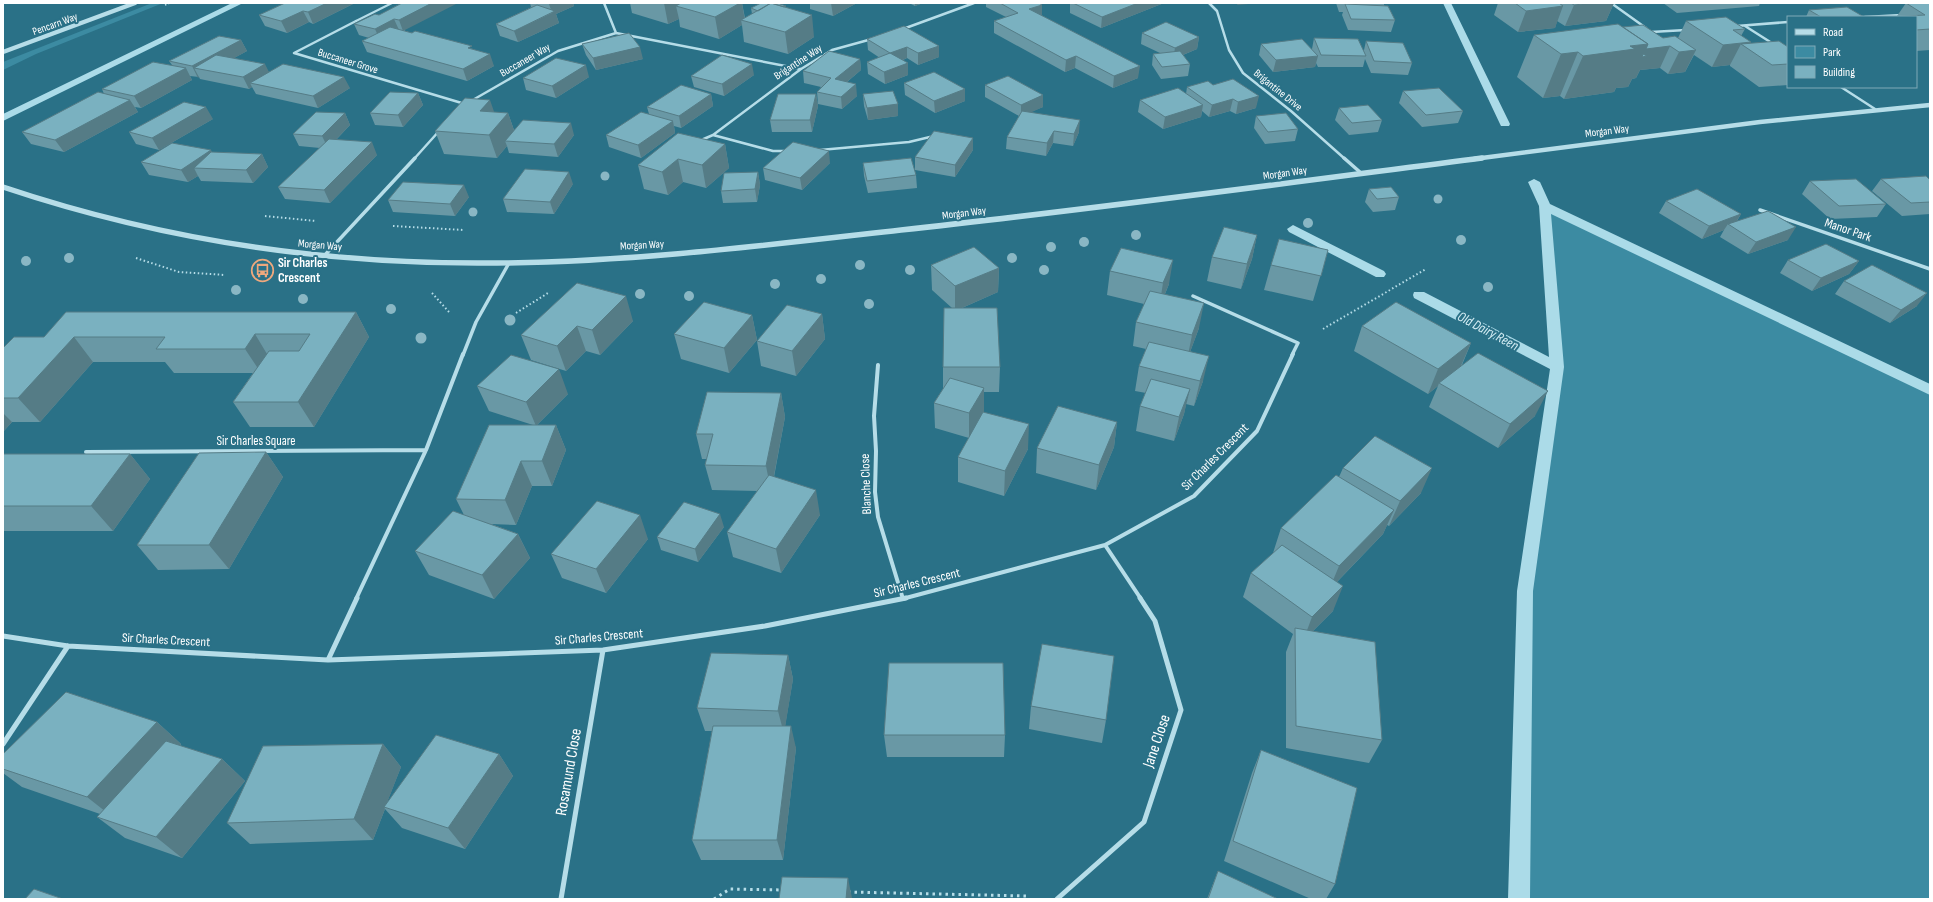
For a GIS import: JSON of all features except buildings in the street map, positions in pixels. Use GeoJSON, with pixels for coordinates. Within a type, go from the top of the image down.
{"type":"FeatureCollection","features":[{"type":"Feature","properties":{"kind":"street","name":"Pencarn Way"},"geometry":{"type":"LineString","coordinates":[[3,52],[135,3]]}},
{"type":"Feature","properties":{"kind":"street"},"geometry":{"type":"LineString","coordinates":[[604,3],[616,33]]}},
{"type":"Feature","properties":{"kind":"street"},"geometry":{"type":"LineString","coordinates":[[898,31],[974,3]]}},
{"type":"Feature","properties":{"kind":"street","name":"Brigantine Drive"},"geometry":{"type":"LineString","coordinates":[[1210,3],[1217,11],[1229,50],[1243,73],[1291,111],[1361,173]]}},
{"type":"Feature","properties":{"kind":"street"},"geometry":{"type":"LineString","coordinates":[[1610,3],[1652,33]]}},
{"type":"Feature","properties":{"kind":"street"},"geometry":{"type":"LineString","coordinates":[[1886,16],[1908,15]]}},
{"type":"Feature","properties":{"kind":"street","name":"Buccaneer Grove"},"geometry":{"type":"LineString","coordinates":[[356,21],[294,53],[464,104]]}},
{"type":"Feature","properties":{"kind":"street"},"geometry":{"type":"LineString","coordinates":[[1730,27],[1787,22]]}},
{"type":"Feature","properties":{"kind":"street"},"geometry":{"type":"LineString","coordinates":[[1745,26],[1782,49]]}},
{"type":"Feature","properties":{"kind":"street"},"geometry":{"type":"LineString","coordinates":[[1645,34],[1691,30]]}},
{"type":"Feature","properties":{"kind":"street","name":"Buccaneer Way"},"geometry":{"type":"LineString","coordinates":[[460,109],[464,104],[558,51],[616,33],[801,69]]}},
{"type":"Feature","properties":{"kind":"street","name":"Brigantine Way"},"geometry":{"type":"LineString","coordinates":[[692,143],[713,135],[801,69],[832,50],[876,38]]}},
{"type":"Feature","properties":{"kind":"street"},"geometry":{"type":"LineString","coordinates":[[1843,88],[1875,109]]}},
{"type":"Feature","properties":{"kind":"street","name":"Morgan Way"},"geometry":{"type":"LineString","coordinates":[[3,187],[110,220],[182,237],[253,248],[324,257],[422,262],[509,263],[675,253],[815,240],[1177,198],[1361,173],[1875,109],[1930,105]]}},
{"type":"Feature","properties":{"kind":"street"},"geometry":{"type":"LineString","coordinates":[[324,257],[444,125]]}},
{"type":"Feature","properties":{"kind":"street"},"geometry":{"type":"LineString","coordinates":[[713,135],[773,151],[788,151]]}},
{"type":"Feature","properties":{"kind":"street"},"geometry":{"type":"LineString","coordinates":[[818,150],[909,142],[939,135]]}},
{"type":"Feature","properties":{"kind":"street","name":"Manor Park"},"geometry":{"type":"LineString","coordinates":[[1760,210],[1930,269]]}},
{"type":"Feature","properties":{"kind":"street"},"geometry":{"type":"LineString","coordinates":[[328,660],[426,450],[476,322],[509,263]]}},
{"type":"Feature","properties":{"kind":"street"},"geometry":{"type":"LineString","coordinates":[[1193,296],[1298,343]]}},
{"type":"Feature","properties":{"kind":"street","name":"Sir Charles Crescent"},"geometry":{"type":"LineString","coordinates":[[3,636],[68,646],[328,660],[603,650],[765,626],[903,599],[1105,545],[1194,496],[1257,431],[1298,343]]}},
{"type":"Feature","properties":{"kind":"street","name":"Blanche Close"},"geometry":{"type":"LineString","coordinates":[[878,365],[874,416],[876,452],[875,492],[878,517],[903,599]]}},
{"type":"Feature","properties":{"kind":"street","name":"Sir Charles Square"},"geometry":{"type":"LineString","coordinates":[[86,452],[426,450]]}},
{"type":"Feature","properties":{"kind":"street","name":"Jane Close"},"geometry":{"type":"LineString","coordinates":[[1059,898],[1144,822],[1181,710],[1155,621],[1105,545]]}},
{"type":"Feature","properties":{"kind":"street"},"geometry":{"type":"LineString","coordinates":[[3,744],[68,646]]}},
{"type":"Feature","properties":{"kind":"street","name":"Rosamund Close"},"geometry":{"type":"LineString","coordinates":[[561,899],[603,650]]}},
{"type":"Feature","properties":{"kind":"lane"},"geometry":{"type":"LineString","coordinates":[[356,21],[392,3]]}},
{"type":"Feature","properties":{"kind":"path"},"geometry":{"type":"LineString","coordinates":[[259,215],[353,224],[471,231]]}},
{"type":"Feature","properties":{"kind":"path"},"geometry":{"type":"LineString","coordinates":[[1298,343],[1426,269]]}},
{"type":"Feature","properties":{"kind":"path"},"geometry":{"type":"LineString","coordinates":[[714,899],[730,889],[785,890]]}},
{"type":"Feature","properties":{"kind":"path"},"geometry":{"type":"LineString","coordinates":[[840,892],[1059,898]]}},
{"type":"Feature","properties":{"kind":"green space"},"geometry":{"type":"Polygon","coordinates":[[[152,3],[163,3],[36,54],[3,70],[3,62],[152,3]]]}},
{"type":"Feature","properties":{"kind":"green space"},"geometry":{"type":"Polygon","coordinates":[[[1545,206],[1930,390],[1930,899],[1519,899],[1525,591],[1557,367],[1545,206]]]}},
{"type":"Feature","properties":{"kind":"waterway"},"geometry":{"type":"LineString","coordinates":[[3,118],[239,3]]}},
{"type":"Feature","properties":{"kind":"waterway"},"geometry":{"type":"LineString","coordinates":[[1447,3],[1505,124]]}},
{"type":"Feature","properties":{"kind":"waterway"},"geometry":{"type":"LineString","coordinates":[[1534,182],[1545,206]]}},
{"type":"Feature","properties":{"kind":"waterway"},"geometry":{"type":"LineString","coordinates":[[1545,206],[1930,390]]}},
{"type":"Feature","properties":{"kind":"waterway"},"geometry":{"type":"LineString","coordinates":[[1545,206],[1557,367]]}},
{"type":"Feature","properties":{"kind":"waterway","name":"Old Dairy Reen"},"geometry":{"type":"LineString","coordinates":[[1293,229],[1380,274]]}},
{"type":"Feature","properties":{"kind":"waterway","name":"Old Dairy Reen"},"geometry":{"type":"LineString","coordinates":[[1419,295],[1557,367]]}},
{"type":"Feature","properties":{"kind":"waterway"},"geometry":{"type":"LineString","coordinates":[[1519,899],[1525,591],[1557,367]]}},
{"type":"Feature","properties":{"kind":"place","name":"Sir Charles Crescent"},"geometry":{"type":"Point","coordinates":[262,270]}}]}
